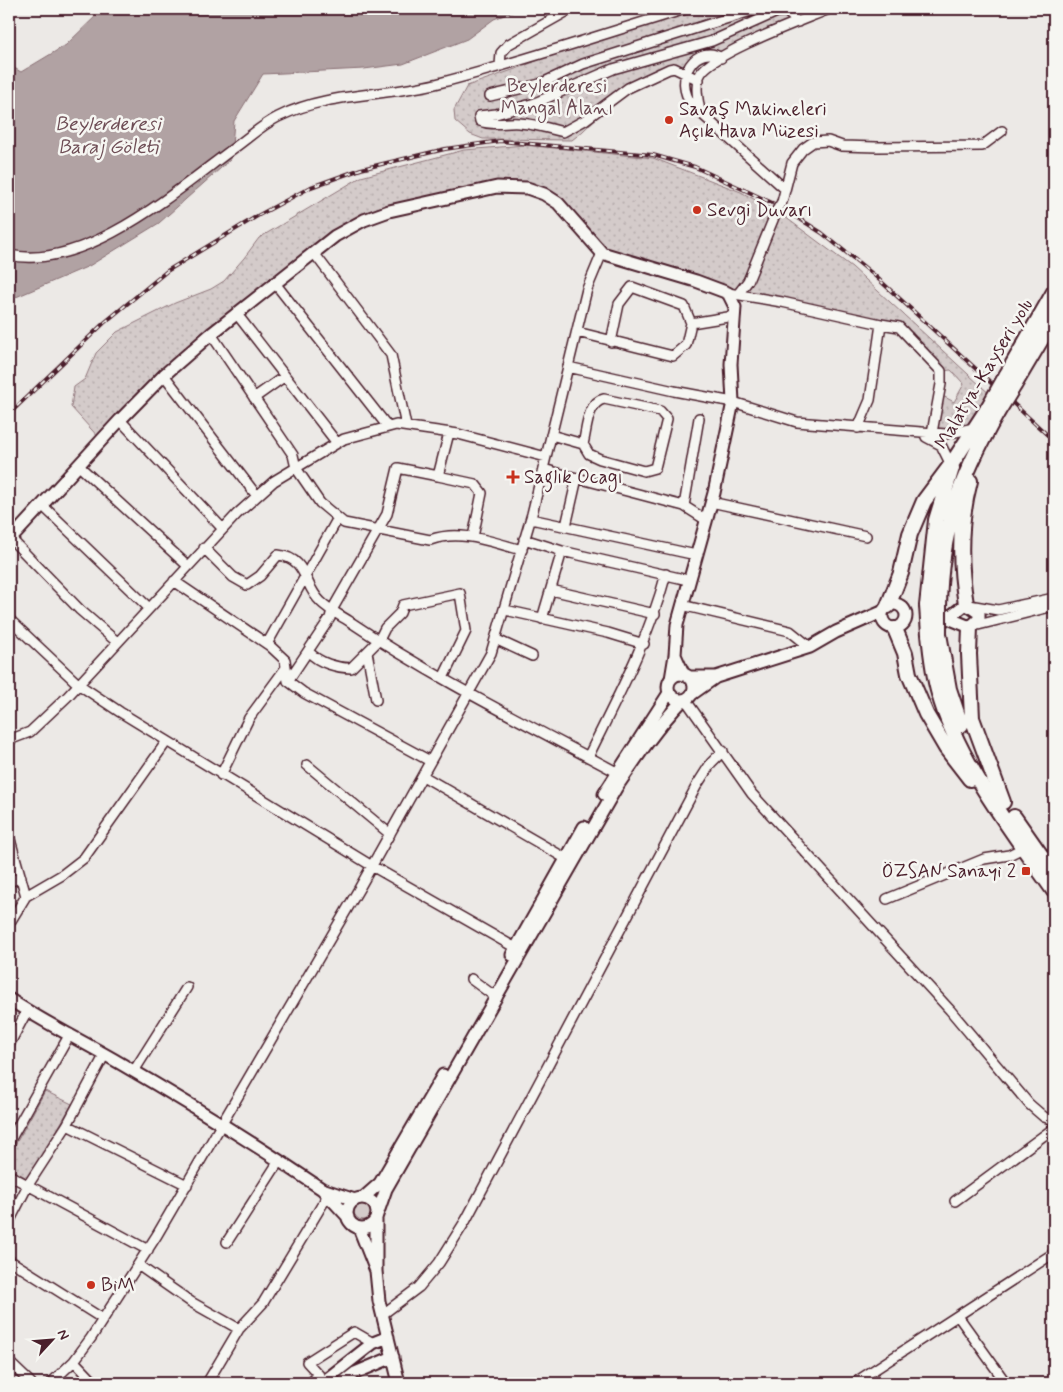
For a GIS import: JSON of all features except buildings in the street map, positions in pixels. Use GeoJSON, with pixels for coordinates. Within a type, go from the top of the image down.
{"type":"FeatureCollection","features":[{"type":"Feature","properties":{"kind":"highway","name":"Malatya-Kayseri yolu"},"geometry":{"type":"LineString","coordinates":[[1054,292],[1011,380],[978,434],[952,465],[952,474],[936,520],[932,667],[946,715],[969,762],[1023,848],[1054,891]]}},
{"type":"Feature","properties":{"kind":"highway"},"geometry":{"type":"LineString","coordinates":[[1011,380],[1054,318]]}},
{"type":"Feature","properties":{"kind":"highway"},"geometry":{"type":"LineString","coordinates":[[966,604],[961,573],[961,537],[978,434]]}},
{"type":"Feature","properties":{"kind":"highway"},"geometry":{"type":"LineString","coordinates":[[933,607],[947,526],[978,434]]}},
{"type":"Feature","properties":{"kind":"highway"},"geometry":{"type":"LineString","coordinates":[[885,609],[901,573],[910,534],[924,500],[952,465]]}},
{"type":"Feature","properties":{"kind":"highway"},"geometry":{"type":"LineString","coordinates":[[889,626],[905,653],[909,674],[926,714],[946,748],[1023,848]]}},
{"type":"Feature","properties":{"kind":"highway"},"geometry":{"type":"LineString","coordinates":[[970,627],[969,654],[972,718],[1003,802]]}},
{"type":"Feature","properties":{"kind":"highway"},"geometry":{"type":"LineString","coordinates":[[934,634],[955,710],[972,750],[1003,802],[1054,874]]}},
{"type":"Feature","properties":{"kind":"main road"},"geometry":{"type":"LineString","coordinates":[[9,998],[27,1011],[105,1054],[279,1160],[325,1192],[348,1217],[353,1226],[368,1228],[377,1218],[386,1188],[519,949],[669,693],[668,684],[671,679],[675,655],[677,625],[711,502],[733,402],[731,364],[735,307],[733,294],[602,253],[558,203],[544,194],[527,188],[512,186],[477,191],[389,211],[351,226],[274,282],[210,334],[120,420],[10,540]]}},
{"type":"Feature","properties":{"kind":"main road"},"geometry":{"type":"LineString","coordinates":[[620,774],[665,718],[687,698],[716,677],[810,647],[836,632],[861,622],[895,604],[902,607],[907,618]]}},
{"type":"Feature","properties":{"kind":"main road"},"geometry":{"type":"LineString","coordinates":[[966,604],[979,612],[980,619],[970,627],[948,618],[966,604]]}},
{"type":"Feature","properties":{"kind":"main road"},"geometry":{"type":"LineString","coordinates":[[885,609],[889,626]]}},
{"type":"Feature","properties":{"kind":"main road"},"geometry":{"type":"LineString","coordinates":[[907,618],[919,618]]}},
{"type":"Feature","properties":{"kind":"main road"},"geometry":{"type":"LineString","coordinates":[[861,622],[903,626],[907,618]]}},
{"type":"Feature","properties":{"kind":"main road"},"geometry":{"type":"LineString","coordinates":[[675,655],[686,676],[693,684],[687,698]]}},
{"type":"Feature","properties":{"kind":"main road"},"geometry":{"type":"LineString","coordinates":[[671,679],[677,675],[716,677]]}},
{"type":"Feature","properties":{"kind":"main road"},"geometry":{"type":"LineString","coordinates":[[669,693],[676,699],[687,698]]}},
{"type":"Feature","properties":{"kind":"main road"},"geometry":{"type":"LineString","coordinates":[[348,1217],[348,1207],[380,1183],[493,996]]}},
{"type":"Feature","properties":{"kind":"main road"},"geometry":{"type":"LineString","coordinates":[[325,1192],[374,1203],[377,1218],[376,1271],[383,1314],[399,1383]]}},
{"type":"Feature","properties":{"kind":"main road"},"geometry":{"type":"LineString","coordinates":[[359,1228],[376,1271]]}},
{"type":"Feature","properties":{"kind":"main road"},"geometry":{"type":"LineString","coordinates":[[322,1383],[373,1343],[388,1337]]}},
{"type":"Feature","properties":{"kind":"main road"},"geometry":{"type":"LineString","coordinates":[[342,1383],[355,1373],[392,1357]]}},
{"type":"Feature","properties":{"kind":"street"},"geometry":{"type":"LineString","coordinates":[[500,65],[501,53],[509,44],[571,9]]}},
{"type":"Feature","properties":{"kind":"street"},"geometry":{"type":"LineString","coordinates":[[9,255],[26,259],[81,247],[122,226],[156,204],[276,118],[317,101],[441,83],[686,9]]}},
{"type":"Feature","properties":{"kind":"street"},"geometry":{"type":"LineString","coordinates":[[490,96],[540,84],[583,64],[649,45],[757,9]]}},
{"type":"Feature","properties":{"kind":"street"},"geometry":{"type":"LineString","coordinates":[[700,111],[697,86],[700,74],[709,64],[829,9]]}},
{"type":"Feature","properties":{"kind":"street"},"geometry":{"type":"LineString","coordinates":[[699,80],[674,68],[669,69],[628,88],[585,120],[563,132],[539,125],[518,123],[486,124],[478,116],[496,114],[535,103],[603,72],[712,41],[777,12],[784,10],[798,22]]}},
{"type":"Feature","properties":{"kind":"street"},"geometry":{"type":"LineString","coordinates":[[720,58],[715,54],[708,54],[698,59],[687,69],[683,88],[686,97],[785,189]]}},
{"type":"Feature","properties":{"kind":"street"},"geometry":{"type":"LineString","coordinates":[[733,294],[748,281],[782,202],[792,163],[813,142],[828,141],[842,146],[877,147],[982,146],[1002,131]]}},
{"type":"Feature","properties":{"kind":"street"},"geometry":{"type":"LineString","coordinates":[[314,252],[391,355],[406,426]]}},
{"type":"Feature","properties":{"kind":"street"},"geometry":{"type":"LineString","coordinates":[[51,1383],[74,1361],[148,1250],[223,1125],[372,866],[491,653],[531,519],[587,289],[602,253]]}},
{"type":"Feature","properties":{"kind":"street"},"geometry":{"type":"LineString","coordinates":[[274,282],[388,427]]}},
{"type":"Feature","properties":{"kind":"street"},"geometry":{"type":"LineString","coordinates":[[577,332],[611,342],[673,356],[686,345],[691,323],[684,306],[632,287],[619,304],[611,342]]}},
{"type":"Feature","properties":{"kind":"street"},"geometry":{"type":"LineString","coordinates":[[733,294],[782,302],[899,327],[942,371],[932,436]]}},
{"type":"Feature","properties":{"kind":"street"},"geometry":{"type":"LineString","coordinates":[[236,312],[338,443]]}},
{"type":"Feature","properties":{"kind":"street"},"geometry":{"type":"LineString","coordinates":[[691,323],[734,316]]}},
{"type":"Feature","properties":{"kind":"street"},"geometry":{"type":"LineString","coordinates":[[858,428],[870,400],[881,324]]}},
{"type":"Feature","properties":{"kind":"street"},"geometry":{"type":"LineString","coordinates":[[210,334],[293,455],[296,468],[320,503],[344,523],[430,540],[443,535],[460,534],[522,550]]}},
{"type":"Feature","properties":{"kind":"street"},"geometry":{"type":"LineString","coordinates":[[568,367],[674,392],[733,402],[797,422],[911,432],[932,436],[978,434]]}},
{"type":"Feature","properties":{"kind":"street"},"geometry":{"type":"LineString","coordinates":[[164,376],[257,496]]}},
{"type":"Feature","properties":{"kind":"street"},"geometry":{"type":"LineString","coordinates":[[254,398],[285,376]]}},
{"type":"Feature","properties":{"kind":"street"},"geometry":{"type":"LineString","coordinates":[[551,436],[583,444],[589,454],[600,459],[644,471],[655,468],[667,419],[660,411],[598,400],[593,405],[583,444]]}},
{"type":"Feature","properties":{"kind":"street"},"geometry":{"type":"LineString","coordinates":[[684,506],[700,418]]}},
{"type":"Feature","properties":{"kind":"street"},"geometry":{"type":"LineString","coordinates":[[120,420],[223,529]]}},
{"type":"Feature","properties":{"kind":"street"},"geometry":{"type":"LineString","coordinates":[[9,740],[30,732],[78,684],[204,548],[257,496],[274,481],[344,438],[396,425],[450,433],[546,457]]}},
{"type":"Feature","properties":{"kind":"street"},"geometry":{"type":"LineString","coordinates":[[438,476],[450,433]]}},
{"type":"Feature","properties":{"kind":"street"},"geometry":{"type":"LineString","coordinates":[[932,436],[941,445],[952,465]]}},
{"type":"Feature","properties":{"kind":"street"},"geometry":{"type":"LineString","coordinates":[[78,465],[188,566]]}},
{"type":"Feature","properties":{"kind":"street"},"geometry":{"type":"LineString","coordinates":[[288,681],[330,618],[332,610],[387,514],[398,468],[475,484],[482,493],[473,537]]}},
{"type":"Feature","properties":{"kind":"street"},"geometry":{"type":"LineString","coordinates":[[543,469],[684,506],[706,520]]}},
{"type":"Feature","properties":{"kind":"street"},"geometry":{"type":"LineString","coordinates":[[566,526],[577,478]]}},
{"type":"Feature","properties":{"kind":"street"},"geometry":{"type":"LineString","coordinates":[[711,502],[866,536]]}},
{"type":"Feature","properties":{"kind":"street"},"geometry":{"type":"LineString","coordinates":[[42,505],[149,608]]}},
{"type":"Feature","properties":{"kind":"street"},"geometry":{"type":"LineString","coordinates":[[267,644],[338,518]]}},
{"type":"Feature","properties":{"kind":"street"},"geometry":{"type":"LineString","coordinates":[[531,519],[696,556]]}},
{"type":"Feature","properties":{"kind":"street"},"geometry":{"type":"LineString","coordinates":[[10,540],[80,610],[117,642]]}},
{"type":"Feature","properties":{"kind":"street"},"geometry":{"type":"LineString","coordinates":[[524,540],[562,551],[688,580]]}},
{"type":"Feature","properties":{"kind":"street"},"geometry":{"type":"LineString","coordinates":[[204,548],[233,576],[247,585],[260,576],[278,555],[288,556],[296,562],[320,602],[332,610],[469,694],[620,774]]}},
{"type":"Feature","properties":{"kind":"street"},"geometry":{"type":"LineString","coordinates":[[542,620],[562,551]]}},
{"type":"Feature","properties":{"kind":"street"},"geometry":{"type":"LineString","coordinates":[[296,562],[313,563]]}},
{"type":"Feature","properties":{"kind":"street"},"geometry":{"type":"LineString","coordinates":[[588,757],[644,644],[666,574]]}},
{"type":"Feature","properties":{"kind":"street"},"geometry":{"type":"LineString","coordinates":[[174,581],[267,644],[285,660],[288,681],[304,693],[430,761]]}},
{"type":"Feature","properties":{"kind":"street"},"geometry":{"type":"LineString","coordinates":[[551,590],[655,614]]}},
{"type":"Feature","properties":{"kind":"street"},"geometry":{"type":"LineString","coordinates":[[309,652],[315,659],[326,661],[336,668],[351,668],[379,640],[403,605],[460,593],[466,631],[443,678]]}},
{"type":"Feature","properties":{"kind":"street"},"geometry":{"type":"LineString","coordinates":[[966,604],[998,610],[1054,598]]}},
{"type":"Feature","properties":{"kind":"street"},"geometry":{"type":"LineString","coordinates":[[682,605],[790,631],[810,647]]}},
{"type":"Feature","properties":{"kind":"street"},"geometry":{"type":"LineString","coordinates":[[970,627],[1054,606]]}},
{"type":"Feature","properties":{"kind":"street"},"geometry":{"type":"LineString","coordinates":[[505,610],[542,620],[608,633],[644,644]]}},
{"type":"Feature","properties":{"kind":"street"},"geometry":{"type":"LineString","coordinates":[[9,619],[78,684],[166,741],[372,866],[519,949]]}},
{"type":"Feature","properties":{"kind":"street"},"geometry":{"type":"LineString","coordinates":[[495,639],[532,656]]}},
{"type":"Feature","properties":{"kind":"street"},"geometry":{"type":"LineString","coordinates":[[367,652],[376,700]]}},
{"type":"Feature","properties":{"kind":"street"},"geometry":{"type":"LineString","coordinates":[[221,775],[249,718],[285,668]]}},
{"type":"Feature","properties":{"kind":"street"},"geometry":{"type":"LineString","coordinates":[[687,698],[752,794],[950,1010],[1029,1104],[1044,1117],[1054,1120]]}},
{"type":"Feature","properties":{"kind":"street"},"geometry":{"type":"LineString","coordinates":[[9,924],[26,896],[62,875],[84,858],[166,741]]}},
{"type":"Feature","properties":{"kind":"street"},"geometry":{"type":"LineString","coordinates":[[383,1314],[419,1287],[438,1264],[466,1220],[697,785],[710,763],[723,751]]}},
{"type":"Feature","properties":{"kind":"street"},"geometry":{"type":"LineString","coordinates":[[307,765],[390,834]]}},
{"type":"Feature","properties":{"kind":"street"},"geometry":{"type":"LineString","coordinates":[[423,776],[569,861]]}},
{"type":"Feature","properties":{"kind":"street"},"geometry":{"type":"LineString","coordinates":[[9,836],[26,896]]}},
{"type":"Feature","properties":{"kind":"street"},"geometry":{"type":"LineString","coordinates":[[886,899],[984,859],[1009,855],[1023,848]]}},
{"type":"Feature","properties":{"kind":"street"},"geometry":{"type":"LineString","coordinates":[[9,882],[21,877]]}},
{"type":"Feature","properties":{"kind":"street"},"geometry":{"type":"LineString","coordinates":[[471,979],[493,996]]}},
{"type":"Feature","properties":{"kind":"street"},"geometry":{"type":"LineString","coordinates":[[134,1072],[187,987]]}},
{"type":"Feature","properties":{"kind":"street"},"geometry":{"type":"LineString","coordinates":[[9,1045],[27,1011]]}},
{"type":"Feature","properties":{"kind":"street"},"geometry":{"type":"LineString","coordinates":[[10,1137],[70,1034]]}},
{"type":"Feature","properties":{"kind":"street"},"geometry":{"type":"LineString","coordinates":[[9,1222],[28,1185],[67,1125],[105,1054]]}},
{"type":"Feature","properties":{"kind":"street"},"geometry":{"type":"LineString","coordinates":[[67,1125],[187,1185]]}},
{"type":"Feature","properties":{"kind":"street"},"geometry":{"type":"LineString","coordinates":[[955,1201],[1054,1128]]}},
{"type":"Feature","properties":{"kind":"street"},"geometry":{"type":"LineString","coordinates":[[227,1242],[279,1160]]}},
{"type":"Feature","properties":{"kind":"street"},"geometry":{"type":"LineString","coordinates":[[9,1175],[148,1250]]}},
{"type":"Feature","properties":{"kind":"street"},"geometry":{"type":"LineString","coordinates":[[207,1383],[239,1329],[263,1303],[325,1192]]}},
{"type":"Feature","properties":{"kind":"street"},"geometry":{"type":"LineString","coordinates":[[854,1383],[1054,1253]]}},
{"type":"Feature","properties":{"kind":"street"},"geometry":{"type":"LineString","coordinates":[[9,1260],[103,1319]]}},
{"type":"Feature","properties":{"kind":"street"},"geometry":{"type":"LineString","coordinates":[[138,1265],[191,1302],[239,1329]]}},
{"type":"Feature","properties":{"kind":"street"},"geometry":{"type":"LineString","coordinates":[[958,1316],[1006,1383]]}},
{"type":"Feature","properties":{"kind":"street"},"geometry":{"type":"LineString","coordinates":[[310,1383],[319,1375],[307,1362],[354,1332],[373,1343]]}},
{"type":"Feature","properties":{"kind":"street"},"geometry":{"type":"LineString","coordinates":[[74,1361],[94,1383]]}},
{"type":"Feature","properties":{"kind":"street"},"geometry":{"type":"LineString","coordinates":[[9,1362],[31,1383]]}},
{"type":"Feature","properties":{"kind":"green space","name":"Beylerderesi Mangal Alanı"},"geometry":{"type":"Polygon","coordinates":[[[686,9],[829,9],[732,52],[708,54],[685,73],[664,76],[644,84],[624,95],[607,108],[572,140],[483,139],[470,134],[455,121],[454,110],[467,86],[524,66],[587,39],[686,9]]]}},
{"type":"Feature","properties":{"kind":"green space"},"geometry":{"type":"Polygon","coordinates":[[[525,145],[653,158],[741,192],[781,214],[852,267],[994,398],[974,428],[932,433],[939,394],[954,402],[964,384],[951,370],[941,371],[899,327],[728,293],[602,253],[558,203],[512,186],[364,220],[274,282],[101,440],[71,407],[74,387],[85,379],[96,353],[117,332],[175,303],[211,289],[224,281],[259,238],[361,177],[464,150],[525,145]]]}},
{"type":"Feature","properties":{"kind":"green space"},"geometry":{"type":"Polygon","coordinates":[[[45,1091],[72,1104],[29,1179],[9,1168],[9,1156],[45,1091]]]}},
{"type":"Feature","properties":{"kind":"green space"},"geometry":{"type":"Polygon","coordinates":[[[363,1202],[369,1205],[372,1211],[369,1217],[363,1220],[357,1217],[354,1211],[357,1205],[363,1202]]]}},
{"type":"Feature","properties":{"kind":"water","name":"Beylerderesi Baraj Göleti"},"geometry":{"type":"Polygon","coordinates":[[[103,9],[520,9],[494,19],[467,39],[403,64],[364,69],[263,74],[234,121],[231,159],[159,223],[89,266],[9,300],[9,65],[21,72],[66,45],[103,9]]]}},
{"type":"Feature","properties":{"kind":"railway"},"geometry":{"type":"LineString","coordinates":[[9,414],[104,323],[167,271],[259,215],[311,187],[361,169],[445,149],[500,141],[653,155],[695,167],[781,207],[822,233],[874,275],[1054,441]]}},
{"type":"Feature","properties":{"kind":"place","name":"Savaş Makineleri Açık Hava Müzesi"},"geometry":{"type":"Point","coordinates":[669,120]}},
{"type":"Feature","properties":{"kind":"place","name":"Sevgi Duvarı"},"geometry":{"type":"Point","coordinates":[697,210]}},
{"type":"Feature","properties":{"kind":"place","name":"Saglık Ocagı"},"geometry":{"type":"Point","coordinates":[513,477]}},
{"type":"Feature","properties":{"kind":"place","name":"ÖZSAN Sanayi 2"},"geometry":{"type":"Point","coordinates":[1026,871]}},
{"type":"Feature","properties":{"kind":"place","name":"BiM"},"geometry":{"type":"Point","coordinates":[91,1285]}}]}
